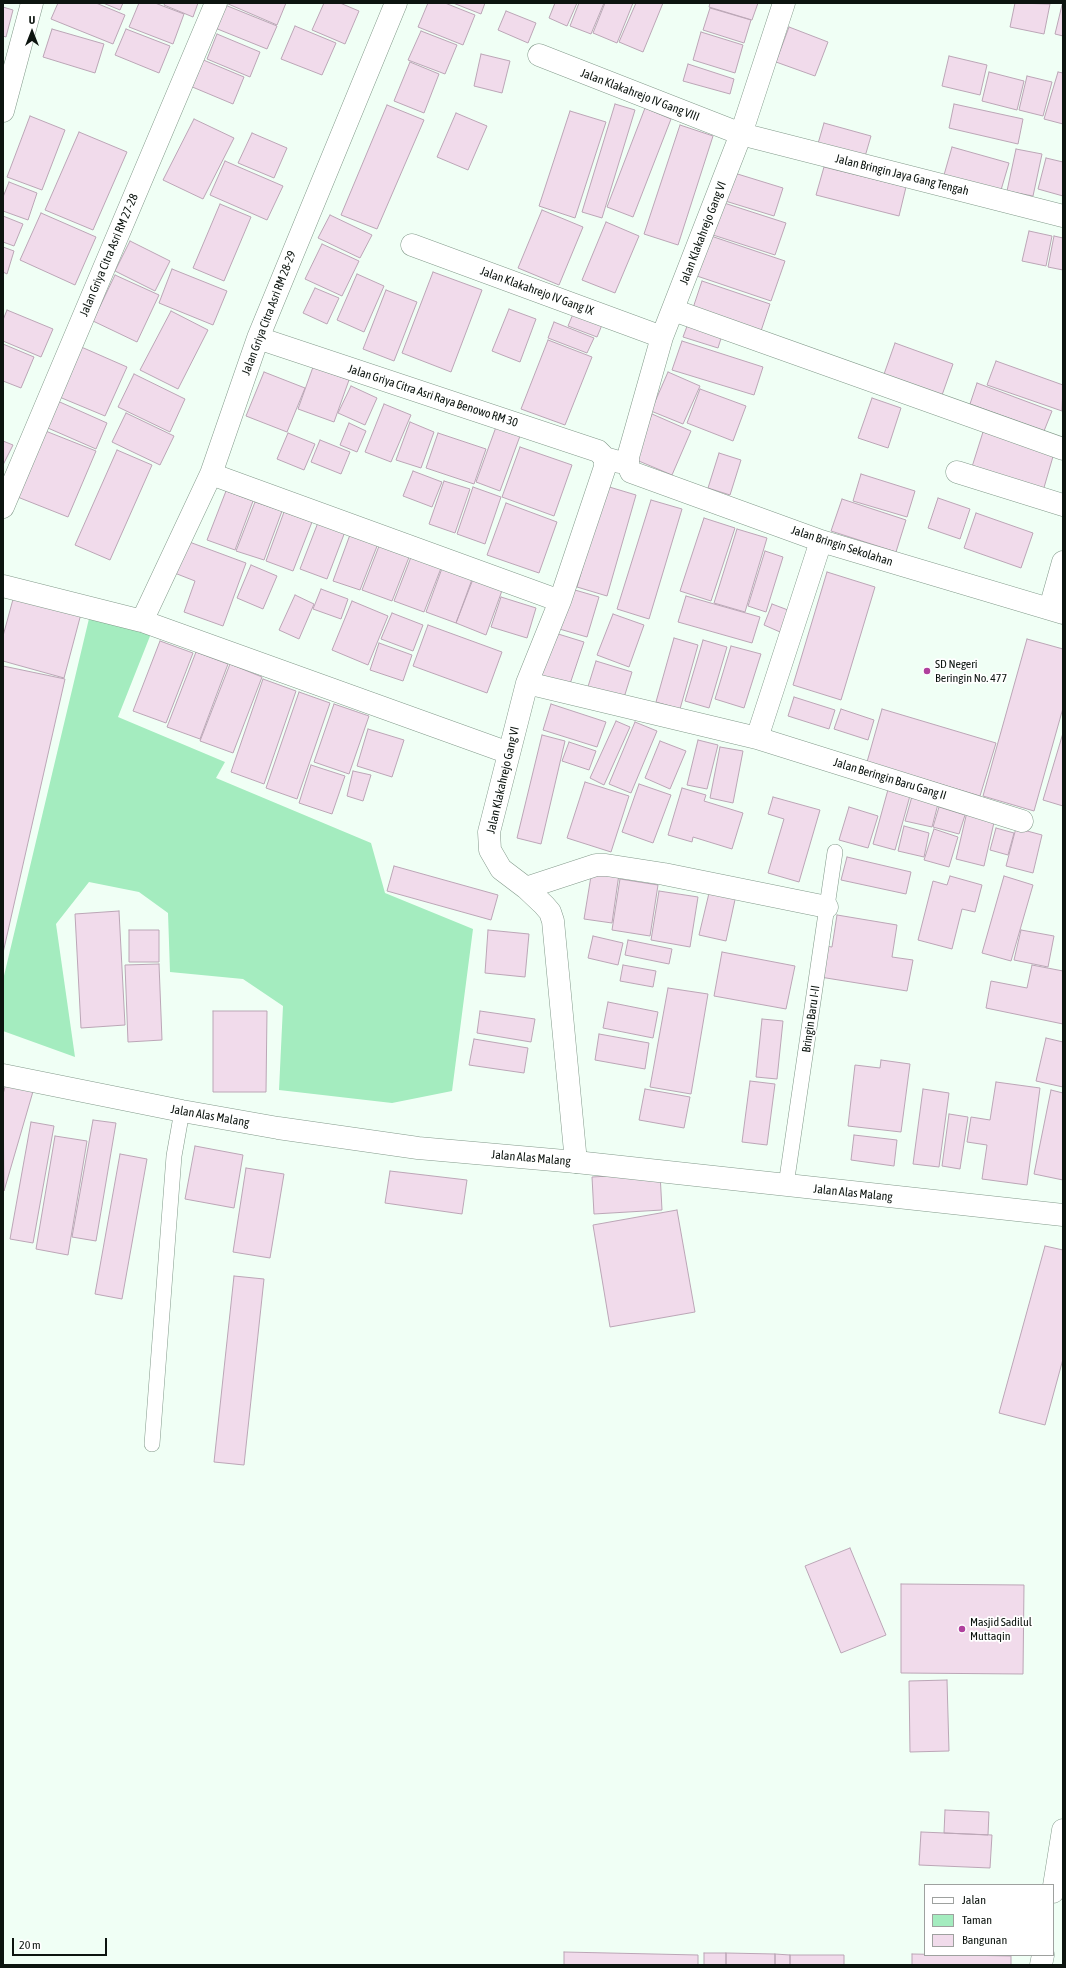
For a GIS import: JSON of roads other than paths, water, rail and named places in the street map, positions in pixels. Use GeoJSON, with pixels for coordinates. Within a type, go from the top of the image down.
{"type":"FeatureCollection","features":[{"type":"Feature","properties":{"kind":"street"},"geometry":{"type":"LineString","coordinates":[[3,111],[32,3]]}},
{"type":"Feature","properties":{"kind":"street","name":"Jalan Griya Citra Asri RM 27-28"},"geometry":{"type":"LineString","coordinates":[[3,507],[216,3]]}},
{"type":"Feature","properties":{"kind":"street","name":"Jalan Griya Citra Asri RM 28-29"},"geometry":{"type":"LineString","coordinates":[[142,621],[211,474],[258,338],[396,3]]}},
{"type":"Feature","properties":{"kind":"street","name":"Jalan Klakahrejo Gang VI"},"geometry":{"type":"LineString","coordinates":[[628,465],[628,457],[662,337],[741,134],[784,3]]}},
{"type":"Feature","properties":{"kind":"street","name":"Jalan Klakahrejo IV Gang VIII"},"geometry":{"type":"LineString","coordinates":[[539,56],[741,134]]}},
{"type":"Feature","properties":{"kind":"street","name":"Jalan Bringin Jaya Gang Tengah"},"geometry":{"type":"LineString","coordinates":[[741,134],[1063,216]]}},
{"type":"Feature","properties":{"kind":"street","name":"Jalan Klakahrejo IV Gang IX"},"geometry":{"type":"LineString","coordinates":[[412,245],[662,337]]}},
{"type":"Feature","properties":{"kind":"street"},"geometry":{"type":"LineString","coordinates":[[673,310],[1063,449]]}},
{"type":"Feature","properties":{"kind":"street","name":"Jalan Griya Citra Asri Raya Benowo RM 30"},"geometry":{"type":"LineString","coordinates":[[258,338],[598,451],[605,458],[628,465]]}},
{"type":"Feature","properties":{"kind":"street","name":"Jalan Klakahrejo Gang VI"},"geometry":{"type":"LineString","coordinates":[[576,1162],[553,921],[544,905],[526,888],[501,869],[490,850],[489,832],[526,683],[560,601],[605,467],[605,458]]}},
{"type":"Feature","properties":{"kind":"street","name":"Jalan Bringin Sekolahan"},"geometry":{"type":"LineString","coordinates":[[628,465],[632,472],[821,541],[1057,610]]}},
{"type":"Feature","properties":{"kind":"street"},"geometry":{"type":"LineString","coordinates":[[957,472],[1063,505]]}},
{"type":"Feature","properties":{"kind":"street"},"geometry":{"type":"LineString","coordinates":[[211,474],[560,601]]}},
{"type":"Feature","properties":{"kind":"street"},"geometry":{"type":"LineString","coordinates":[[757,738],[821,541]]}},
{"type":"Feature","properties":{"kind":"street"},"geometry":{"type":"LineString","coordinates":[[1057,610],[1063,562]]}},
{"type":"Feature","properties":{"kind":"street"},"geometry":{"type":"LineString","coordinates":[[3,586],[142,621],[509,753]]}},
{"type":"Feature","properties":{"kind":"street","name":"Jalan Beringin Baru Gang II"},"geometry":{"type":"LineString","coordinates":[[526,683],[757,738],[1022,820]]}},
{"type":"Feature","properties":{"kind":"street"},"geometry":{"type":"LineString","coordinates":[[526,888],[596,865],[606,865],[664,874],[827,907]]}},
{"type":"Feature","properties":{"kind":"street","name":"Jalan Alas Malang"},"geometry":{"type":"LineString","coordinates":[[3,1075],[182,1111],[278,1128],[418,1148],[576,1162],[1063,1215]]}},
{"type":"Feature","properties":{"kind":"street"},"geometry":{"type":"LineString","coordinates":[[1054,1886],[1063,1830]]}},
{"type":"Feature","properties":{"kind":"lane","name":"Bringin Baru I-II"},"geometry":{"type":"LineString","coordinates":[[786,1185],[835,852]]}},
{"type":"Feature","properties":{"kind":"lane"},"geometry":{"type":"LineString","coordinates":[[152,1444],[174,1156],[182,1111]]}},
{"type":"Feature","properties":{"kind":"place","name":"SD Negeri Beringin No. 477"},"geometry":{"type":"Point","coordinates":[927,671]}},
{"type":"Feature","properties":{"kind":"place","name":"Masjid Sadilul Muttaqin"},"geometry":{"type":"Point","coordinates":[962,1629]}}]}
